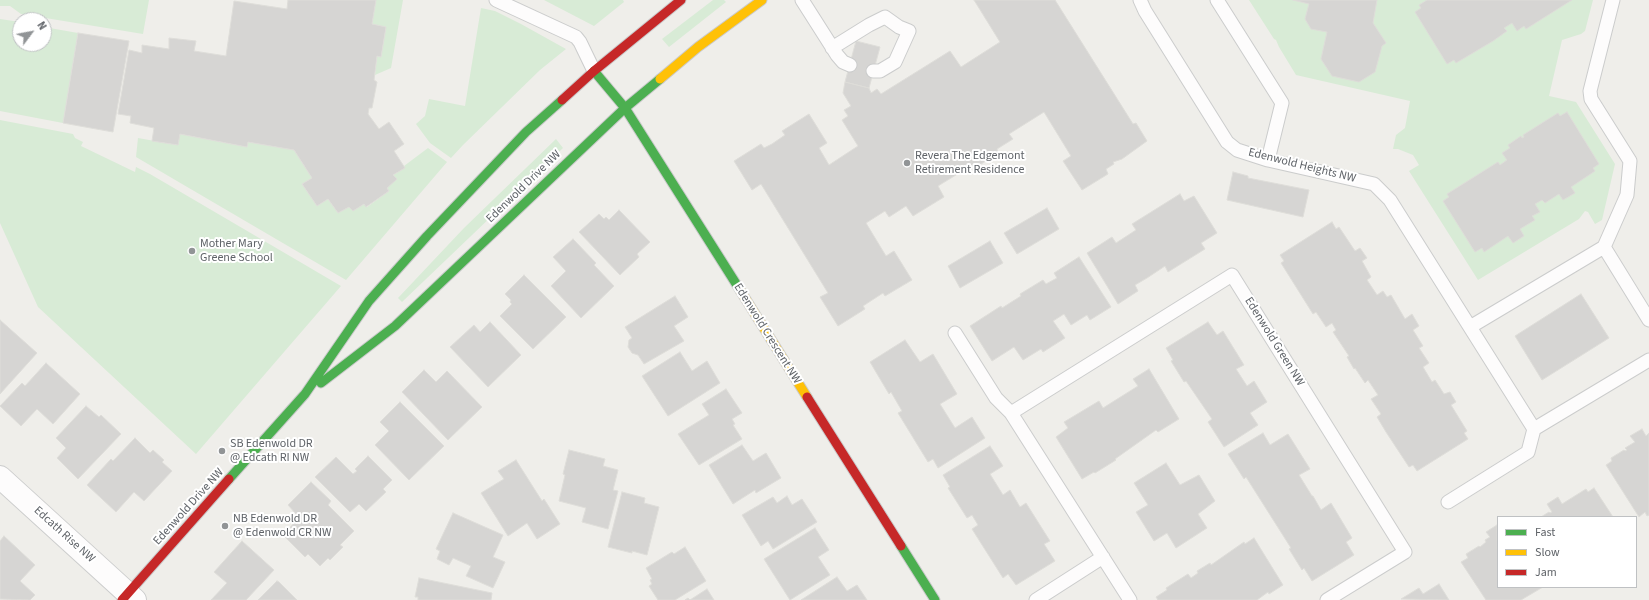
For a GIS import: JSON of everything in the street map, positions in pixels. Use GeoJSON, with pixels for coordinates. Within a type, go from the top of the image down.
{"type":"FeatureCollection","features":[{"type":"Feature","properties":{"kind":"street","name":"Edenwold Drive NW"},"geometry":{"type":"LineString","coordinates":[[129,598],[305,394],[369,301],[411,254],[526,132],[594,71],[681,0]]}},
{"type":"Feature","properties":{"kind":"street","name":"Edenwold Drive NW"},"geometry":{"type":"LineString","coordinates":[[305,394],[395,326],[625,108],[698,47],[762,0]]}},
{"type":"Feature","properties":{"kind":"street","name":"Edenwold Crescent NW"},"geometry":{"type":"LineString","coordinates":[[594,71],[625,108],[935,600]]}},
{"type":"Feature","properties":{"kind":"street","name":"Edcath Rise NW"},"geometry":{"type":"LineString","coordinates":[[0,477],[129,598]]}},
{"type":"Feature","properties":{"kind":"lane"},"geometry":{"type":"LineString","coordinates":[[496,0],[576,37],[594,71]]}},
{"type":"Feature","properties":{"kind":"lane"},"geometry":{"type":"LineString","coordinates":[[802,0],[832,48],[844,62],[850,66]]}},
{"type":"Feature","properties":{"kind":"lane","name":"Edenwold Heights NW"},"geometry":{"type":"LineString","coordinates":[[1140,0],[1227,142],[1237,150],[1268,160],[1374,184],[1390,200],[1534,429]]}},
{"type":"Feature","properties":{"kind":"lane"},"geometry":{"type":"LineString","coordinates":[[1217,0],[1282,103],[1268,160]]}},
{"type":"Feature","properties":{"kind":"lane"},"geometry":{"type":"LineString","coordinates":[[1470,327],[1604,247],[1627,195],[1630,161],[1592,99],[1590,91],[1613,0]]}},
{"type":"Feature","properties":{"kind":"lane"},"geometry":{"type":"LineString","coordinates":[[832,48],[885,17],[899,27],[908,31],[895,62],[880,70],[873,71]]}},
{"type":"Feature","properties":{"kind":"lane"},"geometry":{"type":"LineString","coordinates":[[1604,247],[1649,320]]}},
{"type":"Feature","properties":{"kind":"lane","name":"Edenwold Green NW"},"geometry":{"type":"LineString","coordinates":[[1011,413],[1232,275],[1405,552],[1327,600]]}},
{"type":"Feature","properties":{"kind":"lane"},"geometry":{"type":"LineString","coordinates":[[955,333],[996,398],[1011,413],[1130,600]]}},
{"type":"Feature","properties":{"kind":"lane"},"geometry":{"type":"LineString","coordinates":[[1448,502],[1528,452],[1534,429],[1649,360]]}},
{"type":"Feature","properties":{"kind":"lane"},"geometry":{"type":"LineString","coordinates":[[1036,600],[1104,557]]}},
{"type":"Feature","properties":{"kind":"green space"},"geometry":{"type":"Polygon","coordinates":[[[0,0],[149,0],[143,34],[52,19],[52,12],[18,12],[10,6],[0,6],[0,0]]]}},
{"type":"Feature","properties":{"kind":"green space"},"geometry":{"type":"Polygon","coordinates":[[[376,0],[403,0],[391,68],[375,75],[377,56],[381,57],[386,27],[372,24],[376,0]]]}},
{"type":"Feature","properties":{"kind":"green space"},"geometry":{"type":"Polygon","coordinates":[[[544,0],[623,0],[624,2],[594,26],[544,0]]]}},
{"type":"Feature","properties":{"kind":"green space"},"geometry":{"type":"Polygon","coordinates":[[[713,0],[724,0],[726,2],[669,47],[662,39],[713,0]]]}},
{"type":"Feature","properties":{"kind":"green space"},"geometry":{"type":"Polygon","coordinates":[[[1249,0],[1593,0],[1585,31],[1581,34],[1562,40],[1549,96],[1576,102],[1615,164],[1602,220],[1595,224],[1588,212],[1585,211],[1579,219],[1478,280],[1409,171],[1419,165],[1413,155],[1398,149],[1393,149],[1396,135],[1405,128],[1410,101],[1296,75],[1276,40],[1249,0]]]}},
{"type":"Feature","properties":{"kind":"green space"},"geometry":{"type":"Polygon","coordinates":[[[481,8],[495,11],[566,49],[540,70],[451,158],[430,143],[416,124],[425,116],[429,99],[465,106],[481,8]]]}},
{"type":"Feature","properties":{"kind":"green space"},"geometry":{"type":"Polygon","coordinates":[[[0,19],[12,21],[12,52],[52,52],[52,28],[78,33],[63,123],[0,111],[0,19]]]}},
{"type":"Feature","properties":{"kind":"green space"},"geometry":{"type":"Polygon","coordinates":[[[0,120],[73,134],[75,138],[83,142],[81,146],[135,172],[136,167],[150,174],[341,286],[196,454],[38,307],[0,223],[0,120]]]}},
{"type":"Feature","properties":{"kind":"green space"},"geometry":{"type":"Polygon","coordinates":[[[180,134],[247,147],[248,142],[294,150],[312,178],[302,184],[317,206],[328,199],[338,213],[349,207],[353,211],[364,204],[367,207],[389,191],[387,188],[393,175],[405,168],[404,166],[428,148],[447,162],[346,280],[136,157],[138,138],[177,145],[180,134]]]}},
{"type":"Feature","properties":{"kind":"green space"},"geometry":{"type":"Polygon","coordinates":[[[556,139],[563,148],[402,302],[398,298],[464,228],[556,139]]]}},
{"type":"Feature","properties":{"kind":"building"},"geometry":{"type":"Polygon","coordinates":[[[288,0],[376,0],[372,24],[386,27],[381,57],[377,56],[374,80],[377,82],[372,108],[369,108],[368,114],[379,129],[389,122],[404,144],[394,151],[405,168],[393,175],[397,179],[387,188],[389,191],[366,207],[364,204],[353,211],[349,207],[338,213],[328,199],[317,206],[302,184],[312,178],[294,150],[248,142],[247,147],[180,134],[178,145],[152,141],[154,128],[130,123],[131,116],[118,114],[129,50],[142,53],[142,45],[169,49],[169,38],[196,41],[194,51],[226,56],[234,1],[287,9],[288,0]]]}},
{"type":"Feature","properties":{"kind":"building","name":"Revera The Edgemont Retirement Residence"},"geometry":{"type":"Polygon","coordinates":[[[974,0],[1055,0],[1133,124],[1136,123],[1147,141],[1122,159],[1113,162],[1114,164],[1106,169],[1108,174],[1082,190],[1063,161],[1071,156],[1044,112],[1009,134],[1013,139],[997,149],[998,153],[972,170],[969,167],[938,186],[944,197],[913,216],[906,206],[889,217],[885,211],[866,223],[886,256],[894,251],[912,280],[885,296],[883,293],[863,306],[865,309],[838,326],[820,297],[828,293],[761,184],[752,190],[734,161],[761,144],[764,148],[772,144],[785,135],[782,131],[809,114],[827,143],[819,148],[829,165],[858,146],[842,120],[848,116],[844,110],[851,106],[843,93],[845,82],[869,88],[871,93],[877,89],[881,94],[950,51],[961,67],[1000,42],[974,0]]]}},
{"type":"Feature","properties":{"kind":"building"},"geometry":{"type":"Polygon","coordinates":[[[1293,0],[1377,0],[1373,23],[1386,43],[1382,46],[1375,72],[1359,82],[1332,76],[1321,59],[1327,32],[1311,29],[1305,19],[1309,4],[1293,0]]]}},
{"type":"Feature","properties":{"kind":"building"},"geometry":{"type":"Polygon","coordinates":[[[1427,0],[1572,0],[1526,29],[1524,26],[1517,31],[1512,23],[1504,28],[1507,31],[1493,41],[1456,63],[1454,60],[1447,64],[1415,12],[1421,8],[1419,5],[1427,0]]]}},
{"type":"Feature","properties":{"kind":"building"},"geometry":{"type":"Polygon","coordinates":[[[78,33],[129,41],[113,132],[63,123],[78,33]]]}},
{"type":"Feature","properties":{"kind":"building"},"geometry":{"type":"Polygon","coordinates":[[[856,41],[880,47],[869,88],[845,82],[856,41]]]}},
{"type":"Feature","properties":{"kind":"building"},"geometry":{"type":"Polygon","coordinates":[[[1567,112],[1599,164],[1593,168],[1595,171],[1571,187],[1575,193],[1563,200],[1559,194],[1545,203],[1542,200],[1535,204],[1540,212],[1532,216],[1535,220],[1520,229],[1524,236],[1513,243],[1508,236],[1484,252],[1482,248],[1475,252],[1443,201],[1449,197],[1447,194],[1498,162],[1500,165],[1507,160],[1502,153],[1510,148],[1508,145],[1521,136],[1522,138],[1524,137],[1523,135],[1558,113],[1560,116],[1567,112]]]}},
{"type":"Feature","properties":{"kind":"building"},"geometry":{"type":"Polygon","coordinates":[[[1233,172],[1248,176],[1248,178],[1309,190],[1303,217],[1227,200],[1233,172]]]}},
{"type":"Feature","properties":{"kind":"building"},"geometry":{"type":"Polygon","coordinates":[[[1180,194],[1184,201],[1194,196],[1217,233],[1201,243],[1205,249],[1168,272],[1165,266],[1135,285],[1138,291],[1118,304],[1087,253],[1112,237],[1116,243],[1136,230],[1132,224],[1180,194]]]}},
{"type":"Feature","properties":{"kind":"building"},"geometry":{"type":"Polygon","coordinates":[[[1047,208],[1059,229],[1017,254],[1004,233],[1047,208]]]}},
{"type":"Feature","properties":{"kind":"building"},"geometry":{"type":"Polygon","coordinates":[[[619,210],[650,242],[637,254],[639,257],[620,275],[579,232],[599,214],[604,219],[606,217],[609,220],[619,210]]]}},
{"type":"Feature","properties":{"kind":"building"},"geometry":{"type":"Polygon","coordinates":[[[1332,222],[1336,229],[1339,227],[1355,251],[1360,248],[1367,258],[1362,261],[1371,277],[1367,280],[1377,295],[1383,291],[1387,297],[1391,295],[1405,319],[1412,314],[1419,326],[1413,330],[1423,346],[1419,348],[1429,363],[1423,367],[1432,382],[1435,380],[1444,394],[1450,392],[1456,402],[1451,405],[1467,431],[1464,433],[1468,439],[1417,471],[1413,465],[1409,467],[1377,417],[1381,414],[1371,399],[1378,395],[1368,380],[1365,383],[1355,368],[1354,369],[1347,357],[1349,356],[1333,332],[1336,330],[1332,323],[1326,327],[1316,312],[1313,314],[1281,263],[1284,261],[1280,255],[1332,222]]]}},
{"type":"Feature","properties":{"kind":"building"},"geometry":{"type":"Polygon","coordinates":[[[573,239],[596,263],[594,265],[614,286],[581,318],[551,286],[566,271],[553,257],[573,239]]]}},
{"type":"Feature","properties":{"kind":"building"},"geometry":{"type":"Polygon","coordinates":[[[990,241],[1003,263],[960,288],[948,266],[990,241]]]}},
{"type":"Feature","properties":{"kind":"building"},"geometry":{"type":"Polygon","coordinates":[[[1079,257],[1111,307],[1090,320],[1087,315],[1071,325],[1064,314],[1053,321],[1065,338],[1043,352],[1041,349],[1023,360],[1014,347],[992,361],[970,326],[1001,306],[1002,308],[1021,296],[1020,294],[1043,280],[1046,284],[1057,278],[1054,273],[1079,257]]]}},
{"type":"Feature","properties":{"kind":"building"},"geometry":{"type":"Polygon","coordinates":[[[524,275],[566,317],[533,349],[500,316],[512,304],[510,302],[511,300],[505,294],[524,275]]]}},
{"type":"Feature","properties":{"kind":"building"},"geometry":{"type":"Polygon","coordinates":[[[1581,294],[1609,338],[1542,380],[1515,336],[1581,294]]]}},
{"type":"Feature","properties":{"kind":"building"},"geometry":{"type":"Polygon","coordinates":[[[675,296],[688,317],[674,326],[684,341],[644,364],[638,355],[632,353],[628,347],[629,340],[632,338],[625,327],[675,296]]]}},
{"type":"Feature","properties":{"kind":"building"},"geometry":{"type":"Polygon","coordinates":[[[0,320],[37,353],[0,394],[0,320]]]}},
{"type":"Feature","properties":{"kind":"building"},"geometry":{"type":"Polygon","coordinates":[[[490,322],[521,355],[488,387],[450,347],[474,325],[480,332],[490,322]]]}},
{"type":"Feature","properties":{"kind":"building"},"geometry":{"type":"Polygon","coordinates":[[[1208,322],[1217,335],[1223,331],[1244,365],[1236,369],[1247,386],[1254,381],[1267,402],[1250,413],[1258,425],[1224,447],[1208,422],[1212,419],[1186,381],[1184,382],[1171,361],[1173,360],[1166,348],[1208,322]]]}},
{"type":"Feature","properties":{"kind":"building"},"geometry":{"type":"Polygon","coordinates":[[[905,340],[920,362],[933,354],[957,394],[940,404],[955,428],[972,417],[985,438],[938,468],[933,459],[928,462],[898,413],[902,411],[891,392],[889,394],[870,362],[905,340]]]}},
{"type":"Feature","properties":{"kind":"building"},"geometry":{"type":"Polygon","coordinates":[[[680,352],[692,371],[707,361],[720,383],[668,416],[642,376],[680,352]]]}},
{"type":"Feature","properties":{"kind":"building"},"geometry":{"type":"Polygon","coordinates":[[[46,363],[80,394],[53,424],[37,409],[21,426],[0,406],[22,383],[25,386],[46,363]]]}},
{"type":"Feature","properties":{"kind":"building"},"geometry":{"type":"Polygon","coordinates":[[[1149,369],[1179,419],[1158,432],[1156,430],[1115,459],[1116,460],[1082,479],[1056,437],[1068,428],[1064,422],[1099,401],[1103,408],[1138,386],[1133,379],[1149,369]]]}},
{"type":"Feature","properties":{"kind":"building"},"geometry":{"type":"Polygon","coordinates":[[[424,370],[436,382],[447,371],[482,407],[448,440],[402,392],[424,370]]]}},
{"type":"Feature","properties":{"kind":"building"},"geometry":{"type":"Polygon","coordinates":[[[726,389],[742,413],[732,419],[735,424],[733,425],[742,439],[699,465],[678,434],[709,415],[702,404],[726,389]]]}},
{"type":"Feature","properties":{"kind":"building"},"geometry":{"type":"Polygon","coordinates":[[[400,402],[444,446],[409,480],[375,445],[389,431],[380,422],[400,402]]]}},
{"type":"Feature","properties":{"kind":"building"},"geometry":{"type":"Polygon","coordinates":[[[86,406],[99,417],[101,415],[121,434],[78,479],[57,458],[66,448],[56,438],[86,406]]]}},
{"type":"Feature","properties":{"kind":"building"},"geometry":{"type":"Polygon","coordinates":[[[1642,429],[1646,436],[1649,433],[1649,515],[1647,516],[1645,512],[1639,517],[1606,465],[1612,461],[1611,458],[1624,450],[1627,450],[1625,448],[1635,442],[1630,436],[1642,429]]]}},
{"type":"Feature","properties":{"kind":"building"},"geometry":{"type":"Polygon","coordinates":[[[1263,433],[1270,445],[1288,434],[1310,469],[1299,475],[1321,510],[1331,503],[1352,538],[1346,542],[1354,555],[1312,581],[1304,568],[1302,570],[1289,549],[1291,548],[1246,477],[1244,479],[1228,454],[1263,433]]]}},
{"type":"Feature","properties":{"kind":"building"},"geometry":{"type":"Polygon","coordinates":[[[135,438],[150,453],[153,450],[164,460],[162,462],[172,471],[144,501],[134,492],[116,512],[87,485],[111,459],[113,461],[135,438]]]}},
{"type":"Feature","properties":{"kind":"building"},"geometry":{"type":"Polygon","coordinates":[[[742,445],[753,461],[766,453],[781,478],[756,493],[755,490],[733,504],[709,465],[742,445]]]}},
{"type":"Feature","properties":{"kind":"building"},"geometry":{"type":"Polygon","coordinates":[[[990,446],[1003,466],[990,474],[1003,495],[1010,490],[1020,507],[1026,503],[1050,541],[1044,544],[1055,561],[1016,585],[1008,574],[1003,578],[972,529],[978,525],[972,515],[967,518],[948,488],[950,487],[943,475],[990,446]]]}},
{"type":"Feature","properties":{"kind":"building"},"geometry":{"type":"Polygon","coordinates":[[[569,450],[605,459],[603,466],[618,470],[613,490],[618,491],[608,529],[582,522],[586,508],[559,501],[565,475],[563,474],[569,450]]]}},
{"type":"Feature","properties":{"kind":"building"},"geometry":{"type":"Polygon","coordinates":[[[368,456],[392,480],[383,489],[386,492],[366,511],[359,504],[350,512],[315,477],[336,457],[353,474],[357,471],[355,469],[368,456]]]}},
{"type":"Feature","properties":{"kind":"building"},"geometry":{"type":"Polygon","coordinates":[[[516,460],[542,501],[544,499],[560,524],[537,539],[527,523],[508,536],[481,493],[504,479],[498,471],[516,460]]]}},
{"type":"Feature","properties":{"kind":"building"},"geometry":{"type":"Polygon","coordinates":[[[1166,463],[1180,485],[1199,475],[1215,501],[1198,514],[1207,528],[1176,548],[1167,533],[1154,541],[1136,512],[1148,505],[1134,483],[1166,463]]]}},
{"type":"Feature","properties":{"kind":"building"},"geometry":{"type":"Polygon","coordinates":[[[311,482],[331,501],[328,505],[354,531],[340,545],[343,547],[330,560],[328,558],[320,566],[308,554],[305,557],[283,535],[295,522],[291,519],[296,514],[288,505],[311,482]]]}},
{"type":"Feature","properties":{"kind":"building"},"geometry":{"type":"Polygon","coordinates":[[[1594,488],[1612,516],[1543,516],[1552,512],[1547,504],[1558,497],[1562,504],[1586,489],[1588,492],[1594,488]]]}},
{"type":"Feature","properties":{"kind":"building"},"geometry":{"type":"Polygon","coordinates":[[[622,492],[645,498],[644,503],[659,507],[647,555],[608,547],[622,492]]]}},
{"type":"Feature","properties":{"kind":"building"},"geometry":{"type":"Polygon","coordinates":[[[787,496],[792,505],[802,499],[817,522],[773,549],[768,541],[761,546],[742,515],[773,497],[777,503],[787,496]]]}},
{"type":"Feature","properties":{"kind":"building"},"geometry":{"type":"Polygon","coordinates":[[[453,513],[503,535],[493,557],[505,562],[493,588],[466,576],[471,566],[453,558],[449,565],[437,559],[440,551],[436,549],[453,513]]]}},
{"type":"Feature","properties":{"kind":"building"},"geometry":{"type":"Polygon","coordinates":[[[1497,525],[1497,588],[1541,588],[1521,600],[1486,600],[1461,562],[1468,558],[1466,554],[1479,546],[1480,547],[1486,542],[1485,540],[1490,537],[1486,532],[1497,525]]]}},
{"type":"Feature","properties":{"kind":"building"},"geometry":{"type":"Polygon","coordinates":[[[815,528],[829,550],[818,557],[830,575],[790,600],[764,559],[815,528]]]}},
{"type":"Feature","properties":{"kind":"building"},"geometry":{"type":"Polygon","coordinates":[[[4,536],[35,565],[20,581],[35,595],[30,600],[0,599],[0,541],[4,536]]]}},
{"type":"Feature","properties":{"kind":"building"},"geometry":{"type":"Polygon","coordinates":[[[1254,538],[1283,585],[1269,594],[1268,592],[1257,600],[1158,600],[1156,597],[1167,590],[1166,588],[1188,574],[1191,578],[1198,573],[1197,571],[1210,563],[1211,565],[1244,542],[1245,544],[1254,538]]]}},
{"type":"Feature","properties":{"kind":"building"},"geometry":{"type":"Polygon","coordinates":[[[242,541],[274,570],[246,600],[211,600],[227,583],[214,572],[242,541]]]}},
{"type":"Feature","properties":{"kind":"building"},"geometry":{"type":"Polygon","coordinates":[[[685,547],[706,581],[675,600],[658,600],[649,586],[652,584],[650,580],[652,579],[646,568],[672,552],[674,554],[685,547]]]}},
{"type":"Feature","properties":{"kind":"building"},"geometry":{"type":"Polygon","coordinates":[[[837,577],[847,591],[857,585],[867,600],[801,600],[837,577]]]}},
{"type":"Feature","properties":{"kind":"building"},"geometry":{"type":"Polygon","coordinates":[[[419,578],[492,593],[491,600],[418,600],[418,597],[415,597],[419,578]]]}},
{"type":"Feature","properties":{"kind":"building"},"geometry":{"type":"Polygon","coordinates":[[[277,581],[279,582],[297,600],[258,600],[277,581]]]}},
{"type":"Feature","properties":{"kind":"building"},"geometry":{"type":"Polygon","coordinates":[[[1439,584],[1449,600],[1401,599],[1419,588],[1423,594],[1439,584]]]}},
{"type":"Feature","properties":{"kind":"building"},"geometry":{"type":"Polygon","coordinates":[[[707,589],[714,600],[690,600],[707,589]]]}},
{"type":"Feature","properties":{"kind":"traffic: fast"},"geometry":{"type":"LineString","coordinates":[[594,71],[625,108],[740,290]]}},
{"type":"Feature","properties":{"kind":"traffic: fast"},"geometry":{"type":"LineString","coordinates":[[321,383],[395,326],[625,108],[660,79]]}},
{"type":"Feature","properties":{"kind":"traffic: fast"},"geometry":{"type":"LineString","coordinates":[[229,479],[305,394],[369,301],[427,236],[526,132],[562,100]]}},
{"type":"Feature","properties":{"kind":"traffic: fast"},"geometry":{"type":"LineString","coordinates":[[901,546],[935,600]]}},
{"type":"Feature","properties":{"kind":"traffic: slow"},"geometry":{"type":"LineString","coordinates":[[660,79],[698,47],[762,0]]}},
{"type":"Feature","properties":{"kind":"traffic: slow"},"geometry":{"type":"LineString","coordinates":[[740,290],[807,397]]}},
{"type":"Feature","properties":{"kind":"traffic: jam"},"geometry":{"type":"LineString","coordinates":[[562,100],[594,71],[681,0]]}},
{"type":"Feature","properties":{"kind":"traffic: jam"},"geometry":{"type":"LineString","coordinates":[[807,397],[901,546]]}},
{"type":"Feature","properties":{"kind":"traffic: jam"},"geometry":{"type":"LineString","coordinates":[[122,600],[229,479]]}},
{"type":"Feature","properties":{"kind":"place","name":"Revera The Edgemont Retirement Residence"},"geometry":{"type":"Point","coordinates":[907,163]}},
{"type":"Feature","properties":{"kind":"place","name":"Mother Mary Greene School"},"geometry":{"type":"Point","coordinates":[192,251]}},
{"type":"Feature","properties":{"kind":"place","name":"SB Edenwold DR @ Edcath RI NW"},"geometry":{"type":"Point","coordinates":[222,451]}},
{"type":"Feature","properties":{"kind":"place","name":"NB Edenwold DR @ Edenwold CR NW"},"geometry":{"type":"Point","coordinates":[225,526]}}]}
